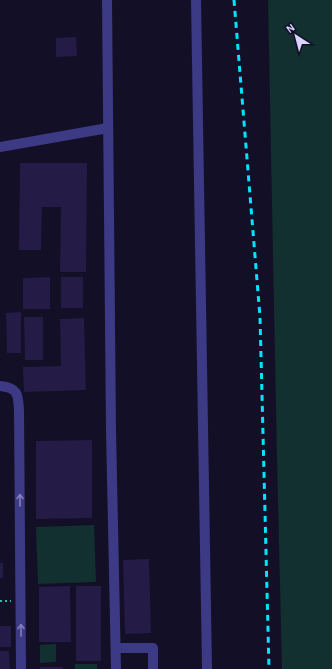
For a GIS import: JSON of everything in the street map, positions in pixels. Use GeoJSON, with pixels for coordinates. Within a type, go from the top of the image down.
{"type":"FeatureCollection","features":[{"type":"Feature","properties":{"kind":"street"},"geometry":{"type":"LineString","coordinates":[[106,0],[111,438],[116,669]]}},
{"type":"Feature","properties":{"kind":"street"},"geometry":{"type":"LineString","coordinates":[[196,0],[207,669]]}},
{"type":"Feature","properties":{"kind":"street"},"geometry":{"type":"LineString","coordinates":[[0,147],[108,128]]}},
{"type":"Feature","properties":{"kind":"street"},"geometry":{"type":"LineString","coordinates":[[0,386],[10,388],[16,392],[19,411],[21,669]]}},
{"type":"Feature","properties":{"kind":"street"},"geometry":{"type":"LineString","coordinates":[[116,648],[153,648],[153,669]]}},
{"type":"Feature","properties":{"kind":"green space"},"geometry":{"type":"Polygon","coordinates":[[[268,0],[332,0],[332,669],[282,669],[268,0]]]}},
{"type":"Feature","properties":{"kind":"green space"},"geometry":{"type":"Polygon","coordinates":[[[94,525],[96,582],[38,584],[36,527],[94,525]]]}},
{"type":"Feature","properties":{"kind":"green space"},"geometry":{"type":"Polygon","coordinates":[[[56,644],[56,662],[40,663],[40,645],[56,644]]]}},
{"type":"Feature","properties":{"kind":"green space"},"geometry":{"type":"Polygon","coordinates":[[[75,664],[97,664],[97,669],[75,669],[75,664]]]}},
{"type":"Feature","properties":{"kind":"building"},"geometry":{"type":"Polygon","coordinates":[[[76,37],[77,56],[56,57],[56,38],[76,37]]]}},
{"type":"Feature","properties":{"kind":"building"},"geometry":{"type":"Polygon","coordinates":[[[20,163],[87,163],[86,272],[60,272],[61,207],[42,207],[41,250],[19,250],[20,163]]]}},
{"type":"Feature","properties":{"kind":"building"},"geometry":{"type":"Polygon","coordinates":[[[50,277],[50,309],[23,309],[23,278],[50,277]]]}},
{"type":"Feature","properties":{"kind":"building"},"geometry":{"type":"Polygon","coordinates":[[[61,277],[83,277],[83,308],[61,308],[61,277]]]}},
{"type":"Feature","properties":{"kind":"building"},"geometry":{"type":"Polygon","coordinates":[[[21,312],[21,353],[7,353],[6,313],[21,312]]]}},
{"type":"Feature","properties":{"kind":"building"},"geometry":{"type":"Polygon","coordinates":[[[24,317],[43,317],[43,360],[25,360],[24,317]]]}},
{"type":"Feature","properties":{"kind":"building"},"geometry":{"type":"Polygon","coordinates":[[[84,318],[86,390],[24,392],[23,367],[61,366],[60,319],[84,318]]]}},
{"type":"Feature","properties":{"kind":"building"},"geometry":{"type":"Polygon","coordinates":[[[92,440],[92,518],[36,519],[36,441],[92,440]]]}},
{"type":"Feature","properties":{"kind":"building"},"geometry":{"type":"Polygon","coordinates":[[[149,559],[151,633],[125,634],[123,560],[149,559]]]}},
{"type":"Feature","properties":{"kind":"building"},"geometry":{"type":"Polygon","coordinates":[[[0,563],[3,563],[3,578],[0,578],[0,563]]]}},
{"type":"Feature","properties":{"kind":"building"},"geometry":{"type":"Polygon","coordinates":[[[70,586],[71,642],[39,642],[39,587],[70,586]]]}},
{"type":"Feature","properties":{"kind":"building"},"geometry":{"type":"Polygon","coordinates":[[[76,586],[101,586],[101,661],[76,661],[76,586]]]}},
{"type":"Feature","properties":{"kind":"building"},"geometry":{"type":"Polygon","coordinates":[[[0,626],[11,626],[11,647],[0,647],[0,626]]]}},
{"type":"Feature","properties":{"kind":"building"},"geometry":{"type":"Polygon","coordinates":[[[0,651],[9,651],[10,669],[0,669],[0,651]]]}},
{"type":"Feature","properties":{"kind":"building"},"geometry":{"type":"Polygon","coordinates":[[[40,667],[63,667],[63,669],[40,669],[40,667]]]}},
{"type":"Feature","properties":{"kind":"railway"},"geometry":{"type":"LineString","coordinates":[[234,0],[260,317],[269,669]]}}]}
